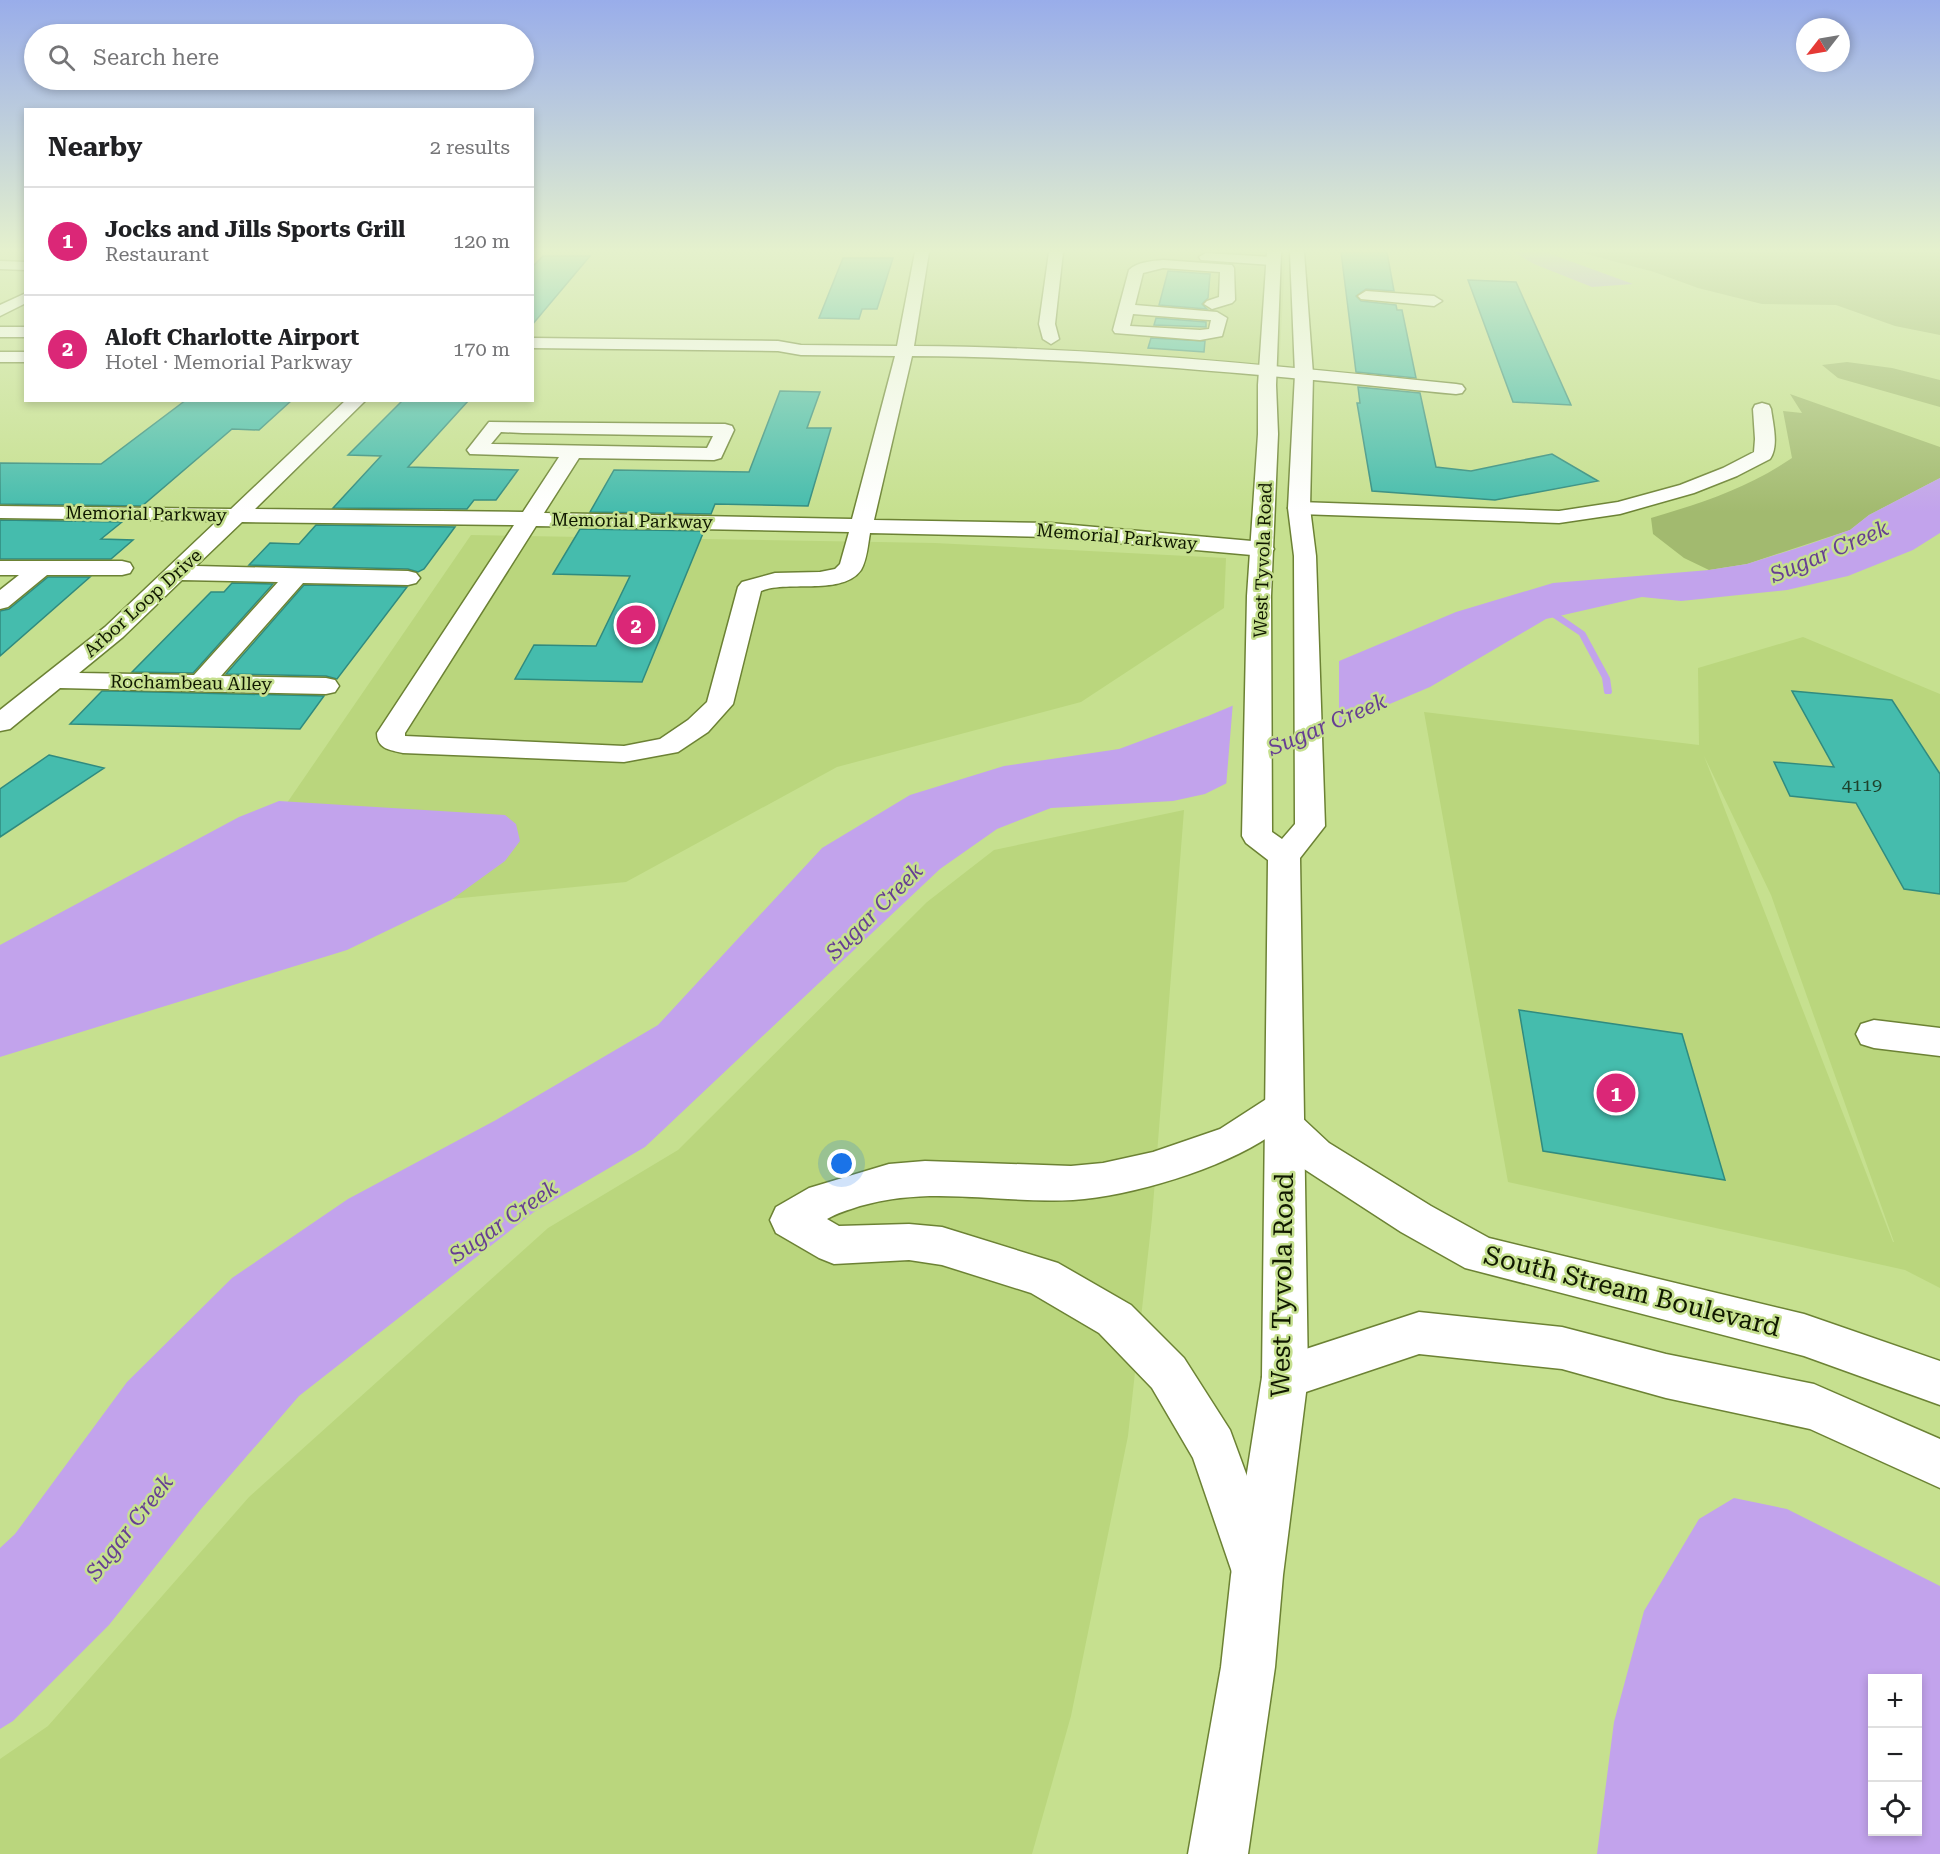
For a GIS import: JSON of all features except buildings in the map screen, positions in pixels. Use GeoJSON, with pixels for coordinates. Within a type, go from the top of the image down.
{"type":"FeatureCollection","features":[{"type":"Feature","properties":{"kind":"street"},"geometry":{"type":"LineString","coordinates":[[573,451],[391,733],[391,741],[403,745],[624,754],[668,746],[698,726],[720,704],[750,587],[760,580],[775,578],[834,578],[847,573],[851,567],[907,339]]}},
{"type":"Feature","properties":{"kind":"street"},"geometry":{"type":"LineString","coordinates":[[1049,339],[1051,354]]}},
{"type":"Feature","properties":{"kind":"street","name":"West Tyvola Road"},"geometry":{"type":"LineString","coordinates":[[1218,1854],[1248,1667],[1257,1575],[1285,1377],[1284,1116],[1259,596],[1268,434],[1270,339]]}},
{"type":"Feature","properties":{"kind":"street","name":"West Tyvola Road"},"geometry":{"type":"LineString","coordinates":[[1270,846],[1310,826],[1305,556],[1299,508],[1303,381],[1301,339]]}},
{"type":"Feature","properties":{"kind":"street"},"geometry":{"type":"LineString","coordinates":[[534,343],[904,356]]}},
{"type":"Feature","properties":{"kind":"street"},"geometry":{"type":"LineString","coordinates":[[780,363],[798,359],[1051,354],[1404,394],[1431,387],[1456,389]]}},
{"type":"Feature","properties":{"kind":"street"},"geometry":{"type":"LineString","coordinates":[[0,357],[24,357]]}},
{"type":"Feature","properties":{"kind":"street","name":"Arbor Loop Drive"},"geometry":{"type":"LineString","coordinates":[[0,723],[114,632],[179,573],[355,402]]}},
{"type":"Feature","properties":{"kind":"street"},"geometry":{"type":"LineString","coordinates":[[1299,508],[1559,516],[1620,508],[1687,489],[1730,472],[1763,455],[1765,439],[1762,409]]}},
{"type":"Feature","properties":{"kind":"street"},"geometry":{"type":"LineString","coordinates":[[496,426],[725,430],[714,454],[573,451],[477,450],[496,426]]}},
{"type":"Feature","properties":{"kind":"street","name":"Memorial Parkway"},"geometry":{"type":"LineString","coordinates":[[0,512],[530,519],[1050,530],[1263,549]]}},
{"type":"Feature","properties":{"kind":"street"},"geometry":{"type":"LineString","coordinates":[[0,567],[122,568]]}},
{"type":"Feature","properties":{"kind":"street"},"geometry":{"type":"LineString","coordinates":[[0,602],[41,568]]}},
{"type":"Feature","properties":{"kind":"street"},"geometry":{"type":"LineString","coordinates":[[179,573],[408,578]]}},
{"type":"Feature","properties":{"kind":"street"},"geometry":{"type":"LineString","coordinates":[[201,683],[295,577]]}},
{"type":"Feature","properties":{"kind":"street","name":"Rochambeau Alley"},"geometry":{"type":"LineString","coordinates":[[56,680],[326,686]]}},
{"type":"Feature","properties":{"kind":"street"},"geometry":{"type":"LineString","coordinates":[[1874,1034],[1940,1042]]}},
{"type":"Feature","properties":{"kind":"street"},"geometry":{"type":"LineString","coordinates":[[1257,1575],[1213,1447],[1168,1373],[1115,1319],[1043,1277],[942,1246],[909,1242],[834,1245],[791,1220],[823,1200],[889,1181],[925,1178],[1071,1183],[1103,1180],[1154,1169],[1234,1140],[1284,1116]]}},
{"type":"Feature","properties":{"kind":"street","name":"South Stream Boulevard"},"geometry":{"type":"LineString","coordinates":[[1284,1116],[1315,1155],[1416,1220],[1480,1255],[1804,1335],[1940,1383]]}},
{"type":"Feature","properties":{"kind":"street"},"geometry":{"type":"LineString","coordinates":[[1285,1377],[1419,1333],[1562,1348],[1666,1376],[1814,1407],[1940,1464]]}},
{"type":"Feature","properties":{"kind":"shaded area"},"geometry":{"type":"Polygon","coordinates":[[[910,339],[1281,339],[1279,369],[908,349],[910,339]]]}},
{"type":"Feature","properties":{"kind":"shaded area"},"geometry":{"type":"Polygon","coordinates":[[[1847,362],[1892,368],[1940,380],[1940,407],[1838,378],[1822,365],[1847,362]]]}},
{"type":"Feature","properties":{"kind":"shaded area"},"geometry":{"type":"Polygon","coordinates":[[[1790,394],[1940,447],[1940,478],[1869,515],[1850,530],[1747,564],[1709,570],[1684,558],[1653,534],[1651,518],[1707,500],[1741,486],[1792,458],[1783,411],[1802,413],[1790,394]]]}},
{"type":"Feature","properties":{"kind":"shaded area"},"geometry":{"type":"Polygon","coordinates":[[[471,535],[935,543],[1226,558],[1224,608],[1081,702],[837,767],[626,882],[247,919],[223,896],[471,535]]]}},
{"type":"Feature","properties":{"kind":"shaded area"},"geometry":{"type":"Polygon","coordinates":[[[1803,637],[1940,694],[1940,1288],[1905,1270],[1508,1182],[1424,712],[1699,745],[1698,668],[1803,637]],[[1704,756],[1894,1242],[1771,895],[1704,756]]]}},
{"type":"Feature","properties":{"kind":"shaded area"},"geometry":{"type":"Polygon","coordinates":[[[1184,810],[1152,1218],[1128,1436],[1071,1716],[1032,1854],[0,1854],[0,1759],[48,1726],[249,1497],[548,1228],[678,1150],[927,902],[994,850],[1184,810]]]}},
{"type":"Feature","properties":{"kind":"water","name":"Sugar Creek"},"geometry":{"type":"Polygon","coordinates":[[[1940,478],[1940,533],[1913,550],[1848,576],[1787,590],[1681,601],[1642,597],[1546,619],[1430,687],[1366,714],[1205,794],[1173,801],[1051,808],[997,829],[940,869],[645,1147],[534,1212],[299,1396],[201,1509],[109,1625],[13,1721],[0,1729],[0,1548],[15,1534],[127,1382],[232,1278],[348,1199],[496,1120],[658,1025],[822,848],[910,795],[1004,766],[1119,749],[1208,716],[1456,612],[1553,583],[1709,570],[1747,564],[1850,530],[1869,515],[1940,478]]]}},
{"type":"Feature","properties":{"kind":"water"},"geometry":{"type":"Polygon","coordinates":[[[279,801],[505,815],[516,824],[520,841],[505,861],[451,900],[347,950],[0,1057],[0,945],[239,817],[279,801]]]}},
{"type":"Feature","properties":{"kind":"water"},"geometry":{"type":"Polygon","coordinates":[[[1734,1498],[1787,1509],[1940,1586],[1940,1854],[1597,1854],[1614,1722],[1644,1611],[1699,1519],[1734,1498]]]}},
{"type":"Feature","properties":{"kind":"pier"},"geometry":{"type":"Polygon","coordinates":[[[1339,657],[1339,731],[1226,787],[1233,702],[1339,657]]]}},
{"type":"Feature","properties":{"kind":"waterway"},"geometry":{"type":"LineString","coordinates":[[1549,611],[1582,634],[1606,678],[1608,692]]}},
{"type":"Feature","properties":{"kind":"place","name":"Aloft Charlotte Airport"},"geometry":{"type":"Point","coordinates":[636,625]}},
{"type":"Feature","properties":{"kind":"place","name":"Jocks and Jills Sports Grill"},"geometry":{"type":"Point","coordinates":[1616,1093]}}]}
